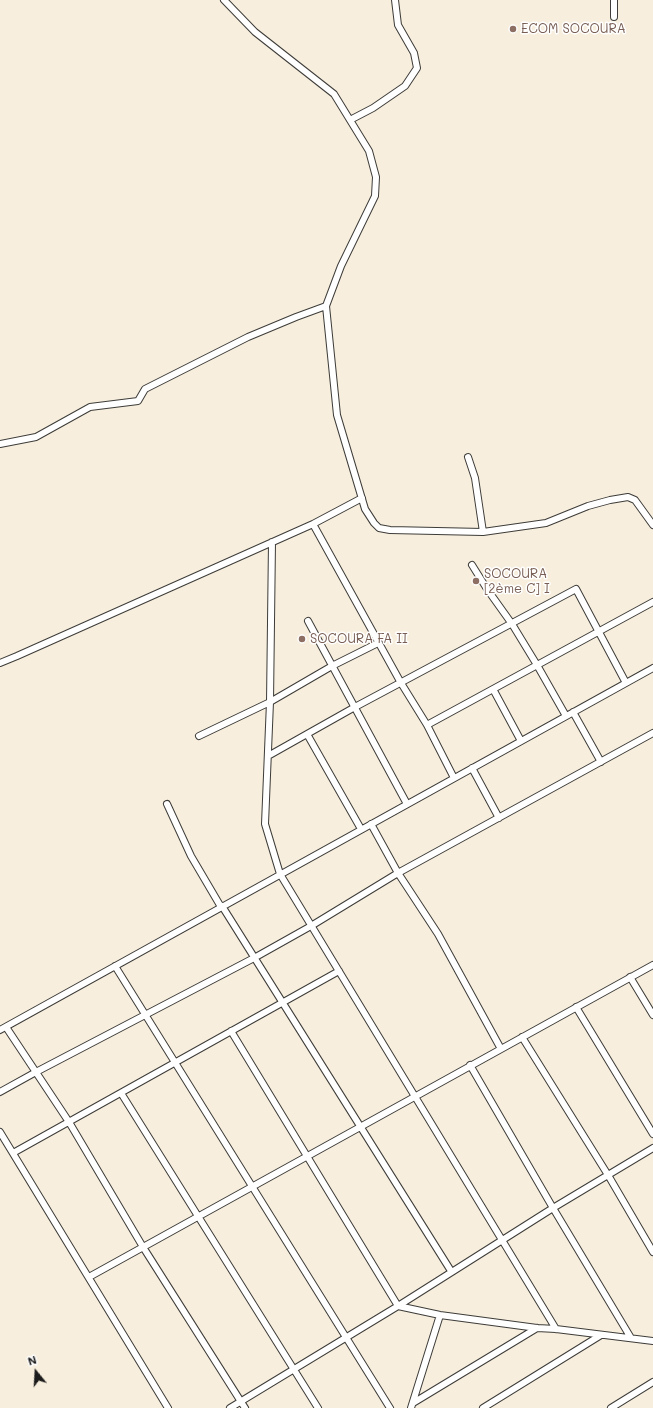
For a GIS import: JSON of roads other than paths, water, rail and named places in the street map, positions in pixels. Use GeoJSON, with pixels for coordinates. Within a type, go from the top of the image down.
{"type":"FeatureCollection","features":[{"type":"Feature","properties":{"kind":"street"},"geometry":{"type":"LineString","coordinates":[[224,0],[255,32],[334,94],[369,151],[376,177],[374,196],[341,266],[326,306],[336,408],[362,498],[368,515],[374,523],[379,528],[390,530],[483,532],[546,523],[588,506],[628,497],[635,500],[653,525]]}},
{"type":"Feature","properties":{"kind":"street"},"geometry":{"type":"LineString","coordinates":[[350,120],[373,108],[405,86],[417,68],[414,53],[398,25],[395,0]]}},
{"type":"Feature","properties":{"kind":"street"},"geometry":{"type":"LineString","coordinates":[[614,0],[614,17]]}},
{"type":"Feature","properties":{"kind":"street"},"geometry":{"type":"LineString","coordinates":[[0,444],[36,437],[90,407],[138,401],[145,389],[248,337],[296,316],[326,306]]}},
{"type":"Feature","properties":{"kind":"street"},"geometry":{"type":"LineString","coordinates":[[468,457],[475,478],[483,532]]}},
{"type":"Feature","properties":{"kind":"street"},"geometry":{"type":"LineString","coordinates":[[0,663],[313,524],[362,498]]}},
{"type":"Feature","properties":{"kind":"street"},"geometry":{"type":"LineString","coordinates":[[313,524],[378,643],[427,725],[454,778]]}},
{"type":"Feature","properties":{"kind":"street"},"geometry":{"type":"LineString","coordinates":[[272,542],[270,702],[265,824],[280,874],[556,1329]]}},
{"type":"Feature","properties":{"kind":"street"},"geometry":{"type":"LineString","coordinates":[[472,565],[512,624],[566,716]]}},
{"type":"Feature","properties":{"kind":"street"},"geometry":{"type":"LineString","coordinates":[[268,756],[355,707],[576,589],[626,683]]}},
{"type":"Feature","properties":{"kind":"street"},"geometry":{"type":"LineString","coordinates":[[427,725],[653,602]]}},
{"type":"Feature","properties":{"kind":"street"},"geometry":{"type":"LineString","coordinates":[[308,621],[407,804]]}},
{"type":"Feature","properties":{"kind":"street"},"geometry":{"type":"LineString","coordinates":[[199,736],[270,702],[332,666],[378,643]]}},
{"type":"Feature","properties":{"kind":"street"},"geometry":{"type":"LineString","coordinates":[[245,1408],[143,1247],[69,1122],[36,1072],[3,1028],[653,668]]}},
{"type":"Feature","properties":{"kind":"street"},"geometry":{"type":"LineString","coordinates":[[493,689],[521,741]]}},
{"type":"Feature","properties":{"kind":"street"},"geometry":{"type":"LineString","coordinates":[[573,712],[601,762]]}},
{"type":"Feature","properties":{"kind":"street"},"geometry":{"type":"LineString","coordinates":[[0,1092],[254,958],[311,926],[398,873],[653,733]]}},
{"type":"Feature","properties":{"kind":"street"},"geometry":{"type":"LineString","coordinates":[[307,734],[361,829]]}},
{"type":"Feature","properties":{"kind":"street"},"geometry":{"type":"LineString","coordinates":[[472,768],[499,818]]}},
{"type":"Feature","properties":{"kind":"street"},"geometry":{"type":"LineString","coordinates":[[167,804],[191,856],[451,1272]]}},
{"type":"Feature","properties":{"kind":"street"},"geometry":{"type":"LineString","coordinates":[[371,824],[398,873],[438,934],[501,1049]]}},
{"type":"Feature","properties":{"kind":"street"},"geometry":{"type":"LineString","coordinates":[[89,1277],[653,965]]}},
{"type":"Feature","properties":{"kind":"street"},"geometry":{"type":"LineString","coordinates":[[115,966],[390,1408]]}},
{"type":"Feature","properties":{"kind":"street"},"geometry":{"type":"LineString","coordinates":[[13,1153],[339,971]]}},
{"type":"Feature","properties":{"kind":"street"},"geometry":{"type":"LineString","coordinates":[[630,977],[653,1015]]}},
{"type":"Feature","properties":{"kind":"street"},"geometry":{"type":"LineString","coordinates":[[576,1007],[653,1134]]}},
{"type":"Feature","properties":{"kind":"street"},"geometry":{"type":"LineString","coordinates":[[232,1031],[398,1306],[440,1315],[653,1341]]}},
{"type":"Feature","properties":{"kind":"street"},"geometry":{"type":"LineString","coordinates":[[522,1037],[608,1175],[653,1252]]}},
{"type":"Feature","properties":{"kind":"street"},"geometry":{"type":"LineString","coordinates":[[470,1065],[631,1338]]}},
{"type":"Feature","properties":{"kind":"street"},"geometry":{"type":"LineString","coordinates":[[121,1092],[318,1408]]}},
{"type":"Feature","properties":{"kind":"street"},"geometry":{"type":"LineString","coordinates":[[0,1132],[168,1408]]}},
{"type":"Feature","properties":{"kind":"street"},"geometry":{"type":"LineString","coordinates":[[230,1408],[346,1336],[398,1306],[553,1208],[653,1148]]}},
{"type":"Feature","properties":{"kind":"street"},"geometry":{"type":"LineString","coordinates":[[412,1405],[440,1315]]}},
{"type":"Feature","properties":{"kind":"street"},"geometry":{"type":"LineString","coordinates":[[412,1405],[537,1328]]}},
{"type":"Feature","properties":{"kind":"street"},"geometry":{"type":"LineString","coordinates":[[483,1408],[601,1335]]}},
{"type":"Feature","properties":{"kind":"street"},"geometry":{"type":"LineString","coordinates":[[611,1408],[653,1382]]}},
{"type":"Feature","properties":{"kind":"place","name":"ECOM SOCOURA"},"geometry":{"type":"Point","coordinates":[513,29]}},
{"type":"Feature","properties":{"kind":"place","name":"SOCOURA [2ème C] I"},"geometry":{"type":"Point","coordinates":[476,581]}},
{"type":"Feature","properties":{"kind":"place","name":"SOCOURA FA II"},"geometry":{"type":"Point","coordinates":[302,639]}}]}
